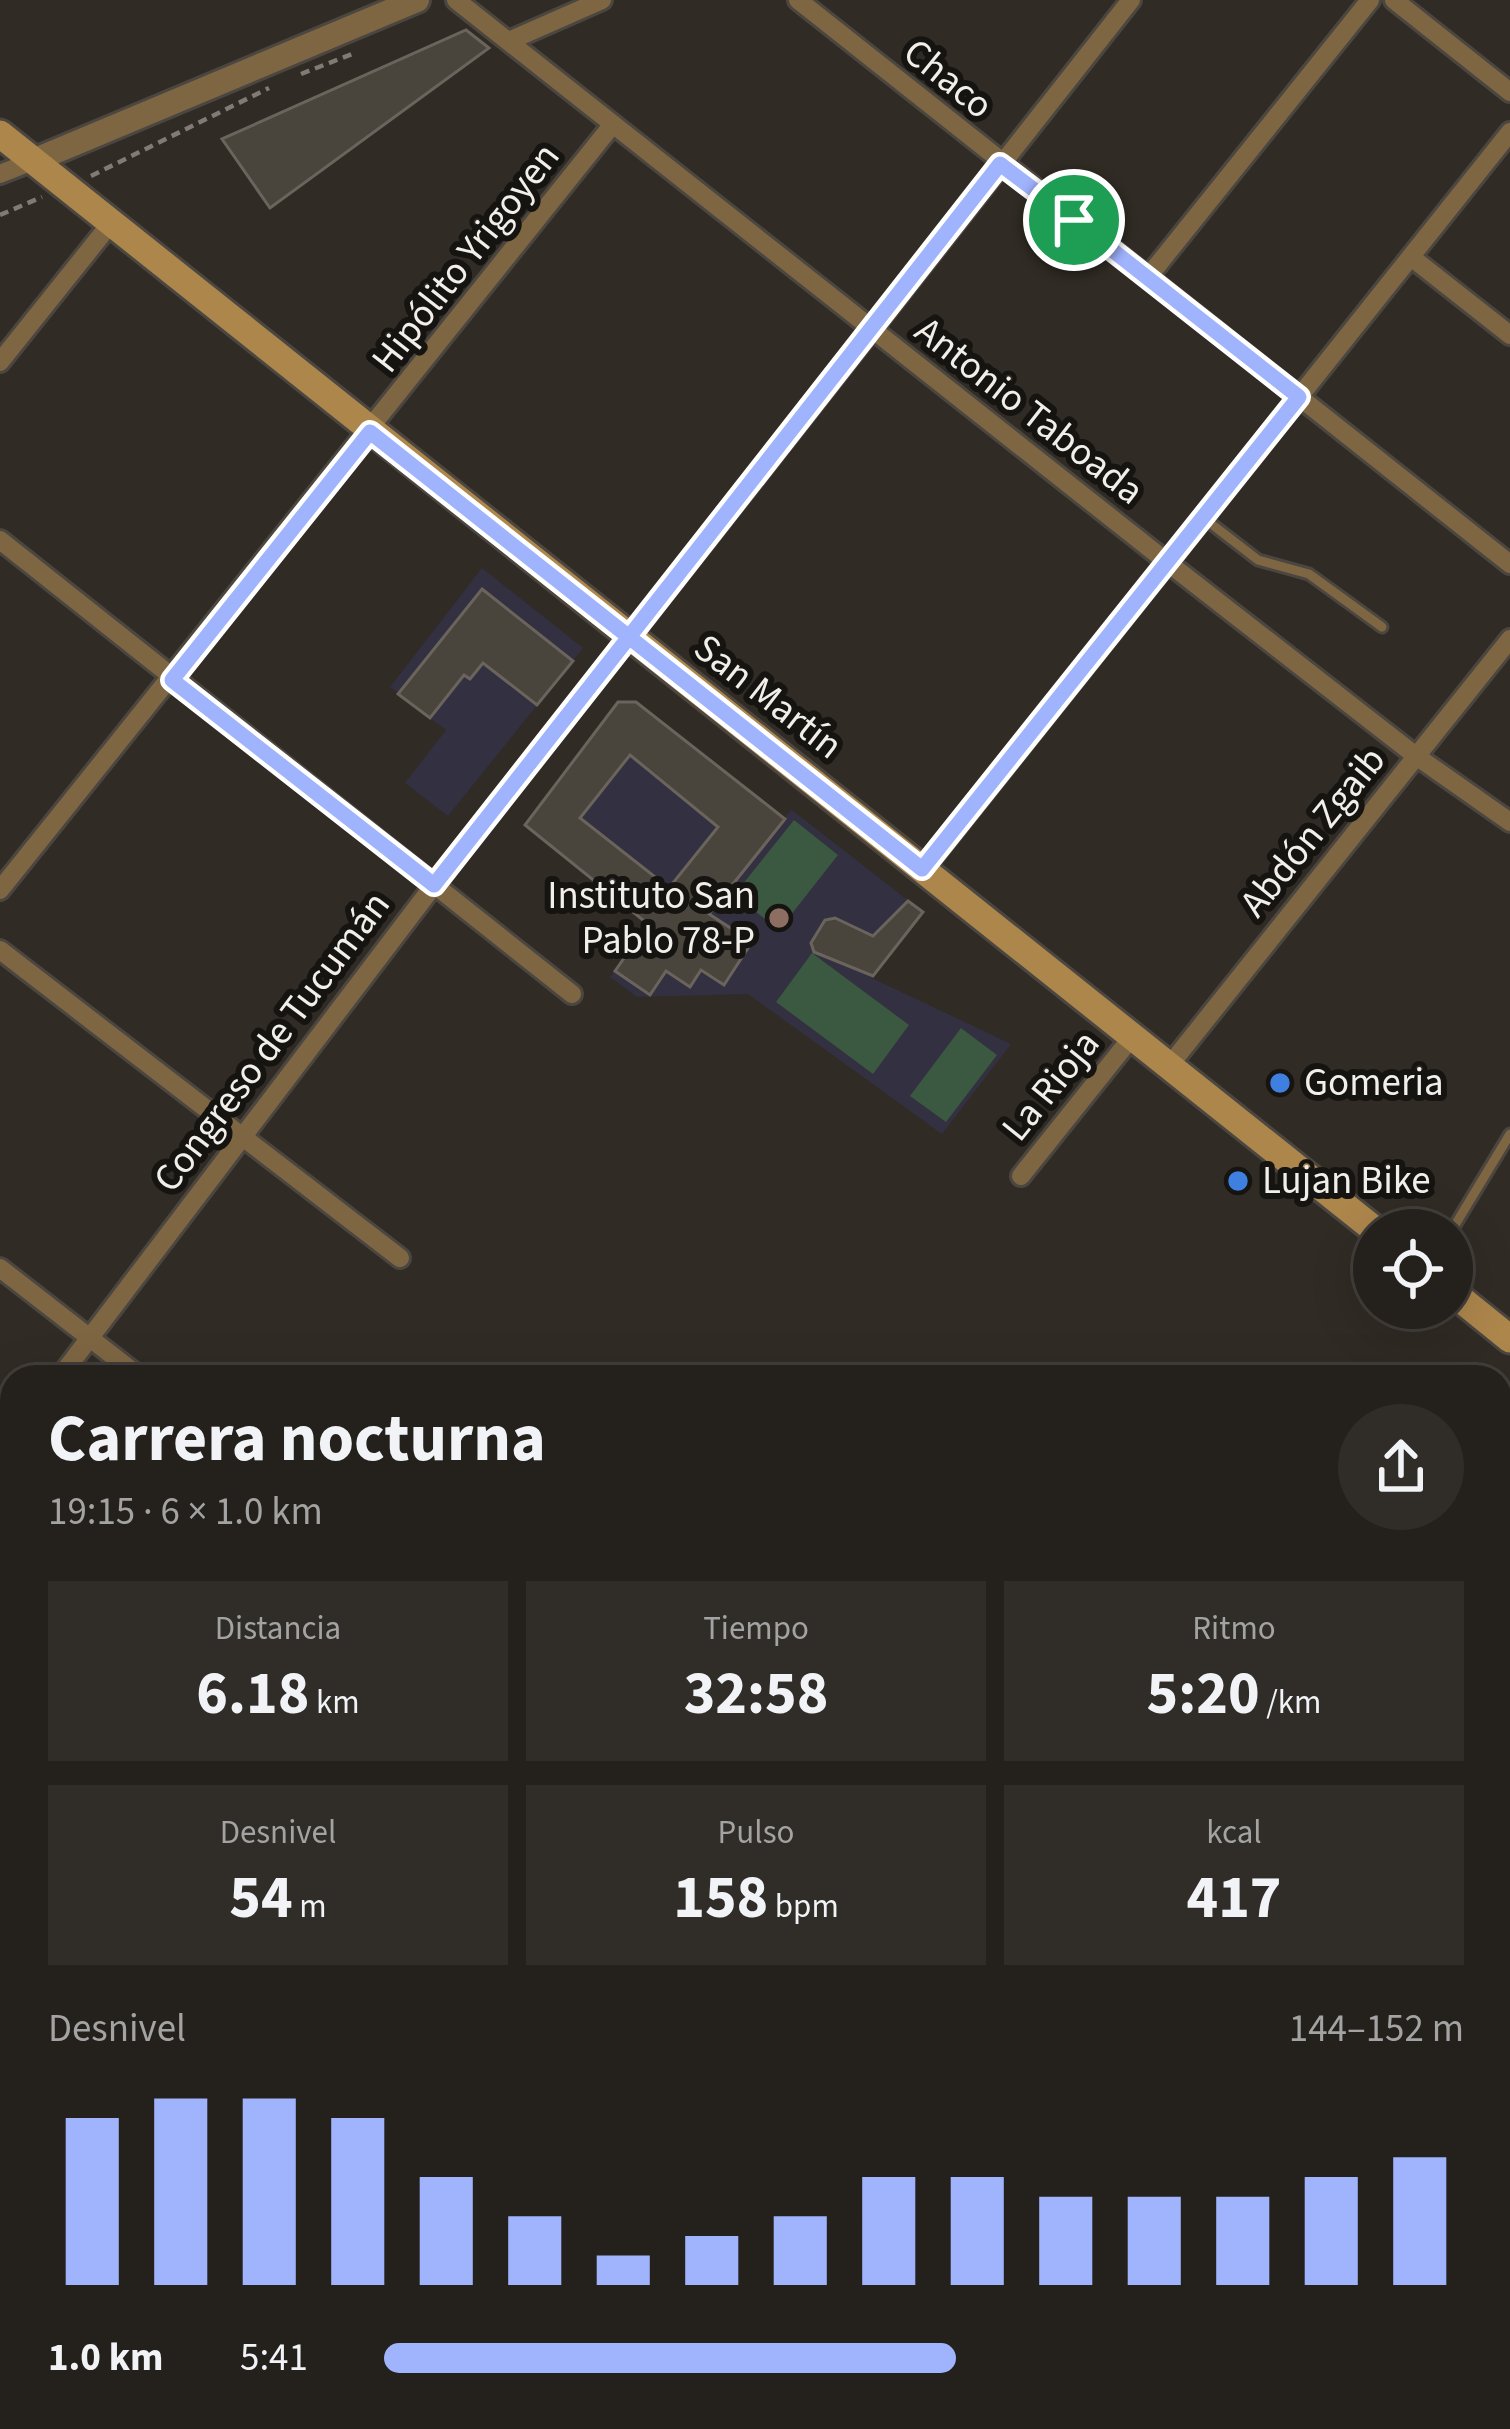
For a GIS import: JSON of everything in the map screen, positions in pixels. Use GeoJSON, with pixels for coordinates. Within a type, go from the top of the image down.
{"type":"FeatureCollection","features":[{"type":"Feature","properties":{"kind":"main road","name":"San Martín"},"geometry":{"type":"LineString","coordinates":[[0,134],[1353,1212]]}},
{"type":"Feature","properties":{"kind":"main road"},"geometry":{"type":"LineString","coordinates":[[1473,1309],[1510,1339]]}},
{"type":"Feature","properties":{"kind":"street"},"geometry":{"type":"LineString","coordinates":[[0,174],[417,0]]}},
{"type":"Feature","properties":{"kind":"street","name":"Antonio Taboada"},"geometry":{"type":"LineString","coordinates":[[456,0],[1167,562],[1416,756],[1510,822]]}},
{"type":"Feature","properties":{"kind":"street"},"geometry":{"type":"LineString","coordinates":[[508,41],[602,0]]}},
{"type":"Feature","properties":{"kind":"street","name":"Chaco"},"geometry":{"type":"LineString","coordinates":[[798,0],[1510,564]]}},
{"type":"Feature","properties":{"kind":"street","name":"Congreso de Tucumán"},"geometry":{"type":"LineString","coordinates":[[69,1365],[434,885],[1131,0]]}},
{"type":"Feature","properties":{"kind":"street"},"geometry":{"type":"LineString","coordinates":[[1148,277],[1370,0]]}},
{"type":"Feature","properties":{"kind":"street"},"geometry":{"type":"LineString","coordinates":[[1394,0],[1510,92]]}},
{"type":"Feature","properties":{"kind":"street","name":"Hipólito Yrigoyen"},"geometry":{"type":"LineString","coordinates":[[0,890],[613,124]]}},
{"type":"Feature","properties":{"kind":"street"},"geometry":{"type":"LineString","coordinates":[[922,869],[1510,132]]}},
{"type":"Feature","properties":{"kind":"street"},"geometry":{"type":"LineString","coordinates":[[0,362],[111,223]]}},
{"type":"Feature","properties":{"kind":"street"},"geometry":{"type":"LineString","coordinates":[[1411,256],[1510,335]]}},
{"type":"Feature","properties":{"kind":"street"},"geometry":{"type":"LineString","coordinates":[[0,540],[572,994]]}},
{"type":"Feature","properties":{"kind":"street","name":"Abdón Zgaib"},"geometry":{"type":"LineString","coordinates":[[1169,1066],[1510,640]]}},
{"type":"Feature","properties":{"kind":"street"},"geometry":{"type":"LineString","coordinates":[[0,950],[400,1258]]}},
{"type":"Feature","properties":{"kind":"street","name":"La Rioja"},"geometry":{"type":"LineString","coordinates":[[1021,1176],[1132,1037]]}},
{"type":"Feature","properties":{"kind":"street"},"geometry":{"type":"LineString","coordinates":[[0,1268],[125,1365]]}},
{"type":"Feature","properties":{"kind":"lane"},"geometry":{"type":"LineString","coordinates":[[1203,517],[1258,560],[1309,574],[1382,627]]}},
{"type":"Feature","properties":{"kind":"lane"},"geometry":{"type":"LineString","coordinates":[[1465,1209],[1510,1134]]}},
{"type":"Feature","properties":{"kind":"path"},"geometry":{"type":"LineString","coordinates":[[288,77],[368,47]]}},
{"type":"Feature","properties":{"kind":"path"},"geometry":{"type":"LineString","coordinates":[[0,215],[65,188],[278,82]]}},
{"type":"Feature","properties":{"kind":"shaded area","name":"Instituto San Pablo 78-P"},"geometry":{"type":"Polygon","coordinates":[[[482,568],[583,648],[448,816],[405,783],[446,730],[390,687],[482,568]]]}},
{"type":"Feature","properties":{"kind":"shaded area","name":"Instituto San Pablo 78-P"},"geometry":{"type":"Polygon","coordinates":[[[618,702],[636,702],[784,818],[792,810],[923,912],[872,978],[1011,1044],[942,1134],[748,994],[637,997],[610,977],[648,924],[525,825],[618,702]]]}},
{"type":"Feature","properties":{"kind":"green space"},"geometry":{"type":"Polygon","coordinates":[[[794,820],[838,855],[779,930],[734,895],[794,820]]]}},
{"type":"Feature","properties":{"kind":"green space"},"geometry":{"type":"Polygon","coordinates":[[[812,953],[909,1025],[873,1074],[776,1002],[812,953]]]}},
{"type":"Feature","properties":{"kind":"green space"},"geometry":{"type":"Polygon","coordinates":[[[961,1028],[997,1055],[946,1122],[910,1096],[961,1028]]]}},
{"type":"Feature","properties":{"kind":"building"},"geometry":{"type":"Polygon","coordinates":[[[466,30],[489,48],[270,208],[222,139],[466,30]]]}},
{"type":"Feature","properties":{"kind":"building"},"geometry":{"type":"Polygon","coordinates":[[[482,589],[573,661],[537,705],[483,663],[470,679],[464,675],[430,718],[398,694],[482,589]]]}},
{"type":"Feature","properties":{"kind":"building"},"geometry":{"type":"Polygon","coordinates":[[[618,702],[636,702],[785,819],[709,914],[752,942],[724,985],[701,970],[690,987],[666,971],[650,995],[615,971],[648,924],[525,825],[618,702]],[[630,755],[580,818],[669,888],[718,827],[630,755]]]}},
{"type":"Feature","properties":{"kind":"building"},"geometry":{"type":"Polygon","coordinates":[[[908,901],[923,912],[873,976],[814,952],[811,943],[825,920],[835,918],[873,936],[908,901]]]}},
{"type":"Feature","properties":{"kind":"place","name":"Instituto San Pablo 78-P"},"geometry":{"type":"Point","coordinates":[779,918]}},
{"type":"Feature","properties":{"kind":"place","name":"Gomeria"},"geometry":{"type":"Point","coordinates":[1280,1083]}},
{"type":"Feature","properties":{"kind":"place","name":"Lujan Bike"},"geometry":{"type":"Point","coordinates":[1238,1181]}},
{"type":"Feature","properties":{"kind":"route"},"geometry":{"type":"LineString","coordinates":[[1074,220],[1000,164],[629,637],[370,432],[172,680],[434,885],[629,637],[922,869],[1299,397],[1074,220]]}}]}
